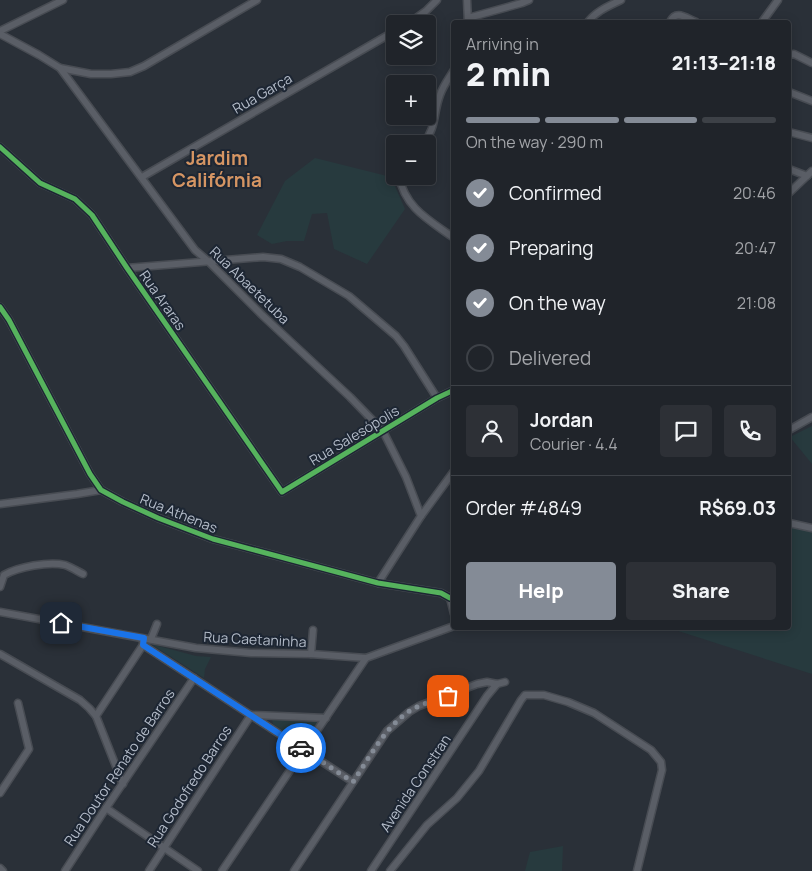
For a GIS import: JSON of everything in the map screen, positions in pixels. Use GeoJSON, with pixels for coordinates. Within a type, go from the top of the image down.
{"type":"FeatureCollection","features":[{"type":"Feature","properties":{"kind":"street"},"geometry":{"type":"LineString","coordinates":[[0,32],[63,0]]}},
{"type":"Feature","properties":{"kind":"street"},"geometry":{"type":"LineString","coordinates":[[0,32],[60,68],[91,74],[130,72],[144,66],[257,0]]}},
{"type":"Feature","properties":{"kind":"street"},"geometry":{"type":"LineString","coordinates":[[420,15],[437,0]]}},
{"type":"Feature","properties":{"kind":"street"},"geometry":{"type":"LineString","coordinates":[[467,0],[468,20],[528,0]]}},
{"type":"Feature","properties":{"kind":"street"},"geometry":{"type":"LineString","coordinates":[[590,20],[597,12],[621,0]]}},
{"type":"Feature","properties":{"kind":"street"},"geometry":{"type":"LineString","coordinates":[[763,20],[778,0]]}},
{"type":"Feature","properties":{"kind":"street"},"geometry":{"type":"LineString","coordinates":[[671,20],[677,15],[681,15],[692,20]]}},
{"type":"Feature","properties":{"kind":"street","name":"Rua Garça"},"geometry":{"type":"LineString","coordinates":[[142,177],[386,36]]}},
{"type":"Feature","properties":{"kind":"street"},"geometry":{"type":"LineString","coordinates":[[791,55],[794,54],[812,63]]}},
{"type":"Feature","properties":{"kind":"street","name":"Rua Abaetetuba"},"geometry":{"type":"LineString","coordinates":[[60,68],[195,250],[384,431],[406,477],[421,516]]}},
{"type":"Feature","properties":{"kind":"street"},"geometry":{"type":"LineString","coordinates":[[429,135],[434,125],[440,94],[451,75]]}},
{"type":"Feature","properties":{"kind":"street"},"geometry":{"type":"LineString","coordinates":[[791,93],[812,101]]}},
{"type":"Feature","properties":{"kind":"street"},"geometry":{"type":"LineString","coordinates":[[791,133],[812,138]]}},
{"type":"Feature","properties":{"kind":"street","name":"Rua Araras"},"geometry":{"type":"LineString","coordinates":[[0,147],[40,183],[75,199],[92,215],[282,492]]}},
{"type":"Feature","properties":{"kind":"street"},"geometry":{"type":"LineString","coordinates":[[791,169],[810,173]]}},
{"type":"Feature","properties":{"kind":"street"},"geometry":{"type":"LineString","coordinates":[[791,191],[810,173]]}},
{"type":"Feature","properties":{"kind":"street"},"geometry":{"type":"LineString","coordinates":[[401,185],[411,205],[451,236]]}},
{"type":"Feature","properties":{"kind":"street"},"geometry":{"type":"LineString","coordinates":[[127,268],[263,257],[281,259],[300,267],[349,296],[396,336],[437,398]]}},
{"type":"Feature","properties":{"kind":"street"},"geometry":{"type":"LineString","coordinates":[[0,307],[9,320],[90,474],[101,490],[0,504]]}},
{"type":"Feature","properties":{"kind":"street","name":"Rua Salesópolis"},"geometry":{"type":"LineString","coordinates":[[282,492],[451,391]]}},
{"type":"Feature","properties":{"kind":"street"},"geometry":{"type":"LineString","coordinates":[[791,429],[812,417]]}},
{"type":"Feature","properties":{"kind":"street"},"geometry":{"type":"LineString","coordinates":[[378,583],[421,516],[451,475]]}},
{"type":"Feature","properties":{"kind":"street","name":"Rua Athenas"},"geometry":{"type":"LineString","coordinates":[[101,490],[158,518],[214,539],[378,583],[451,596]]}},
{"type":"Feature","properties":{"kind":"street"},"geometry":{"type":"LineString","coordinates":[[791,524],[812,528]]}},
{"type":"Feature","properties":{"kind":"street"},"geometry":{"type":"LineString","coordinates":[[0,587],[4,575],[23,567],[54,564],[65,565],[83,574]]}},
{"type":"Feature","properties":{"kind":"street","name":"Rua Caetaninha"},"geometry":{"type":"LineString","coordinates":[[0,612],[146,641],[196,648],[251,653],[311,654],[366,658]]}},
{"type":"Feature","properties":{"kind":"street"},"geometry":{"type":"LineString","coordinates":[[96,716],[157,624]]}},
{"type":"Feature","properties":{"kind":"street"},"geometry":{"type":"LineString","coordinates":[[222,871],[366,658],[451,627]]}},
{"type":"Feature","properties":{"kind":"street"},"geometry":{"type":"LineString","coordinates":[[311,654],[312,630]]}},
{"type":"Feature","properties":{"kind":"street"},"geometry":{"type":"LineString","coordinates":[[146,641],[194,678],[353,782]]}},
{"type":"Feature","properties":{"kind":"street"},"geometry":{"type":"LineString","coordinates":[[0,654],[80,700],[96,716],[123,784]]}},
{"type":"Feature","properties":{"kind":"street","name":"Rua Doutor Renato de Barros"},"geometry":{"type":"LineString","coordinates":[[65,871],[194,678]]}},
{"type":"Feature","properties":{"kind":"street"},"geometry":{"type":"LineString","coordinates":[[294,871],[388,731],[409,712],[419,706],[477,684],[505,682]]}},
{"type":"Feature","properties":{"kind":"street","name":"Avenida Constran"},"geometry":{"type":"LineString","coordinates":[[371,871],[487,696],[497,684]]}},
{"type":"Feature","properties":{"kind":"street"},"geometry":{"type":"LineString","coordinates":[[390,871],[427,825],[468,786],[521,700],[525,695],[530,694],[544,695],[568,702],[594,713],[652,750],[661,762],[662,770],[637,871]]}},
{"type":"Feature","properties":{"kind":"street"},"geometry":{"type":"LineString","coordinates":[[0,793],[29,749],[18,703]]}},
{"type":"Feature","properties":{"kind":"street"},"geometry":{"type":"LineString","coordinates":[[250,715],[326,718]]}},
{"type":"Feature","properties":{"kind":"street","name":"Rua Godofredo Barros"},"geometry":{"type":"LineString","coordinates":[[149,871],[250,715]]}},
{"type":"Feature","properties":{"kind":"street"},"geometry":{"type":"LineString","coordinates":[[106,808],[198,871]]}},
{"type":"Feature","properties":{"kind":"street"},"geometry":{"type":"LineString","coordinates":[[0,868],[3,871]]}},
{"type":"Feature","properties":{"kind":"green space"},"geometry":{"type":"Polygon","coordinates":[[[315,158],[386,176],[386,185],[394,185],[405,209],[367,264],[334,249],[327,213],[312,214],[304,241],[287,241],[272,244],[257,235],[285,181],[315,158]]]}},
{"type":"Feature","properties":{"kind":"green space"},"geometry":{"type":"Polygon","coordinates":[[[812,426],[812,464],[791,438],[812,426]]]}},
{"type":"Feature","properties":{"kind":"green space"},"geometry":{"type":"Polygon","coordinates":[[[791,526],[812,530],[812,674],[675,630],[791,630],[791,526]]]}},
{"type":"Feature","properties":{"kind":"green space"},"geometry":{"type":"Polygon","coordinates":[[[151,644],[196,656],[211,657],[205,669],[204,678],[151,644]]]}},
{"type":"Feature","properties":{"kind":"green space"},"geometry":{"type":"Polygon","coordinates":[[[276,718],[319,720],[302,744],[273,724],[272,720],[276,718]]]}},
{"type":"Feature","properties":{"kind":"green space"},"geometry":{"type":"Polygon","coordinates":[[[563,846],[562,871],[525,871],[530,852],[563,846]]]}},
{"type":"Feature","properties":{"kind":"cycle path"},"geometry":{"type":"LineString","coordinates":[[0,147],[40,183],[75,199],[92,215],[282,492],[451,391]]}},
{"type":"Feature","properties":{"kind":"cycle path"},"geometry":{"type":"LineString","coordinates":[[0,307],[9,320],[90,474],[101,490],[158,518],[213,539],[378,583],[441,593],[451,597]]}},
{"type":"Feature","properties":{"kind":"way so far"},"geometry":{"type":"LineString","coordinates":[[301,748],[353,782],[388,731],[401,718],[419,706],[448,696]]}},
{"type":"Feature","properties":{"kind":"district","name":"Jardim Califórnia"},"geometry":{"type":"Point","coordinates":[217,169]}},
{"type":"Feature","properties":{"kind":"route"},"geometry":{"type":"LineString","coordinates":[[61,623],[144,638],[143,645],[301,748]]}}]}
